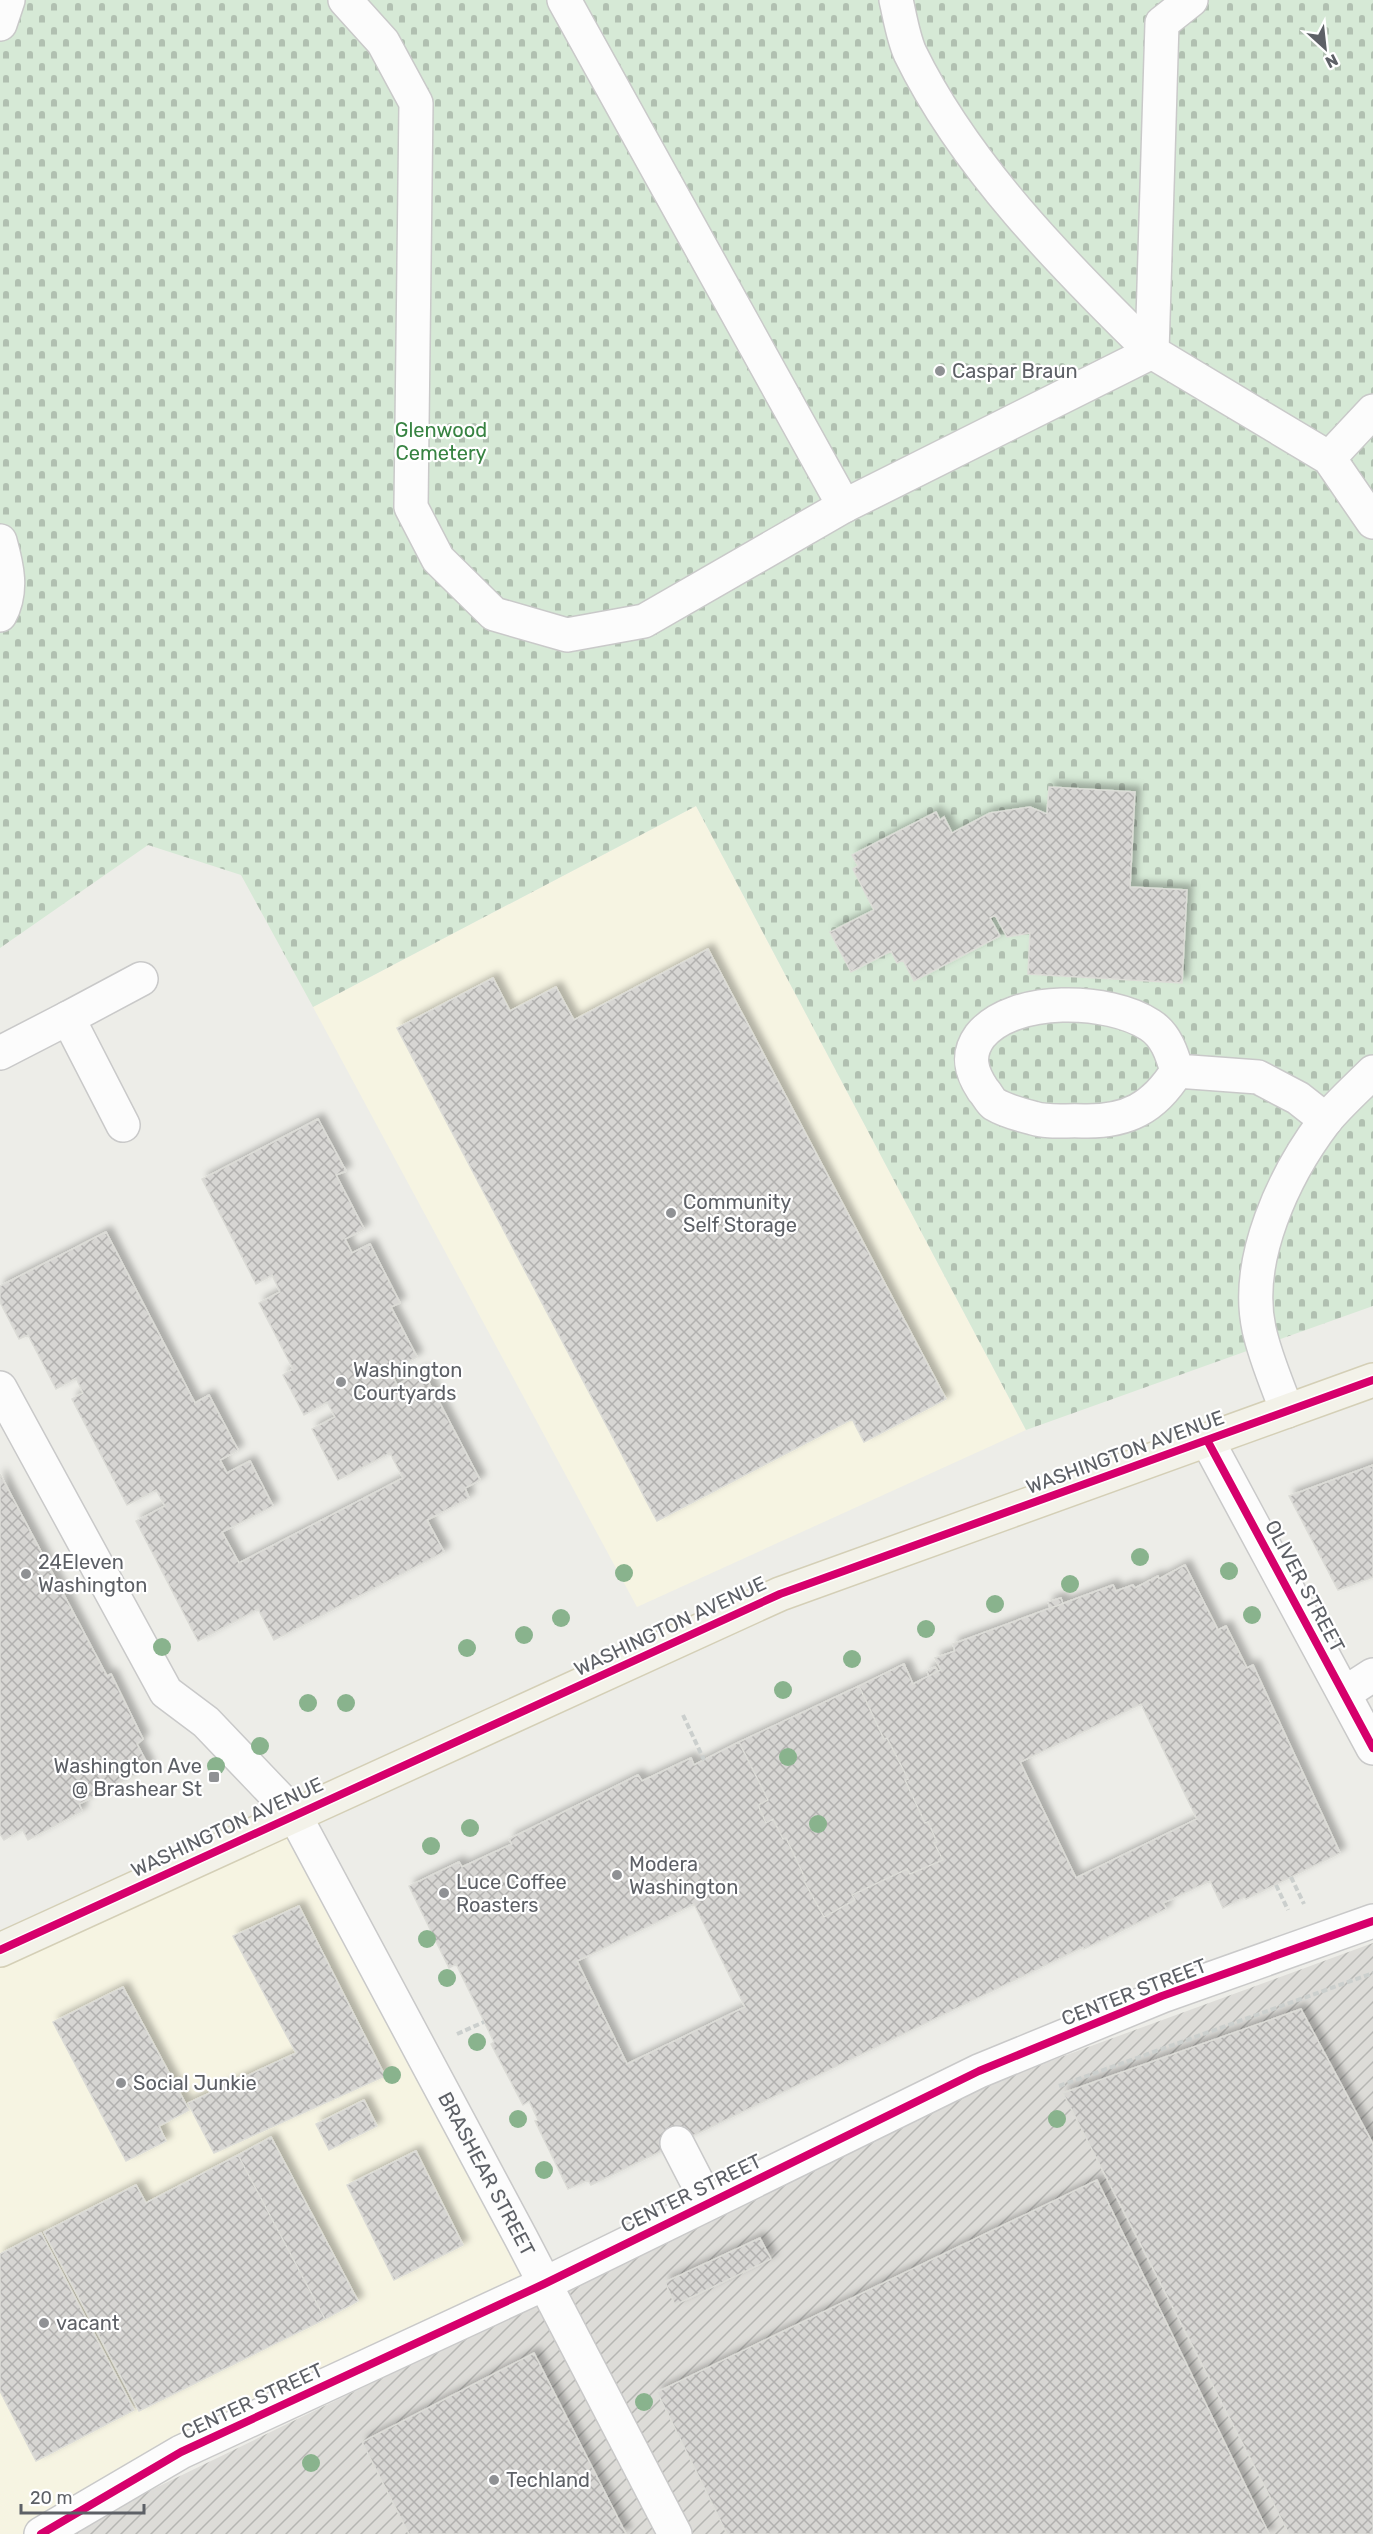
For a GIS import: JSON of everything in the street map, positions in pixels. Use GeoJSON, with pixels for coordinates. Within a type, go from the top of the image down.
{"type":"FeatureCollection","features":[{"type":"Feature","properties":{"kind":"main road","name":"WASHINGTON AVENUE"},"geometry":{"type":"LineString","coordinates":[[0,1950],[780,1594],[1373,1380]]}},
{"type":"Feature","properties":{"kind":"street"},"geometry":{"type":"LineString","coordinates":[[0,24],[8,0]]}},
{"type":"Feature","properties":{"kind":"street"},"geometry":{"type":"LineString","coordinates":[[345,0],[383,42],[416,103],[411,507],[438,559],[494,614],[567,635],[644,621],[844,506],[1152,352]]}},
{"type":"Feature","properties":{"kind":"street"},"geometry":{"type":"LineString","coordinates":[[564,0],[844,506]]}},
{"type":"Feature","properties":{"kind":"street"},"geometry":{"type":"LineString","coordinates":[[896,0],[909,51],[950,120],[1015,210],[1152,352],[1329,458],[1373,522]]}},
{"type":"Feature","properties":{"kind":"street"},"geometry":{"type":"LineString","coordinates":[[1152,352],[1156,11],[1191,0]]}},
{"type":"Feature","properties":{"kind":"street"},"geometry":{"type":"LineString","coordinates":[[1329,458],[1373,411]]}},
{"type":"Feature","properties":{"kind":"street"},"geometry":{"type":"LineString","coordinates":[[0,541],[8,569],[6,603],[0,615]]}},
{"type":"Feature","properties":{"kind":"street"},"geometry":{"type":"LineString","coordinates":[[0,1053],[141,979]]}},
{"type":"Feature","properties":{"kind":"street"},"geometry":{"type":"LineString","coordinates":[[1045,1005],[1106,1007],[1151,1025],[1169,1046],[1176,1071],[1164,1092],[1139,1111],[1097,1121],[1035,1119],[994,1104],[974,1076],[970,1057],[981,1036],[1008,1015],[1045,1005]]}},
{"type":"Feature","properties":{"kind":"street"},"geometry":{"type":"LineString","coordinates":[[68,1018],[123,1125]]}},
{"type":"Feature","properties":{"kind":"street"},"geometry":{"type":"LineString","coordinates":[[1176,1071],[1258,1077],[1298,1098],[1326,1120]]}},
{"type":"Feature","properties":{"kind":"street"},"geometry":{"type":"LineString","coordinates":[[1287,1411],[1258,1327],[1256,1278],[1269,1223],[1303,1153],[1326,1120],[1373,1072]]}},
{"type":"Feature","properties":{"kind":"street","name":"BRASHEAR STREET"},"geometry":{"type":"LineString","coordinates":[[0,1388],[166,1692],[206,1722],[294,1814],[675,2534]]}},
{"type":"Feature","properties":{"kind":"street","name":"OLIVER STREET"},"geometry":{"type":"LineString","coordinates":[[1207,1440],[1373,1748]]}},
{"type":"Feature","properties":{"kind":"street"},"geometry":{"type":"LineString","coordinates":[[1345,1693],[1373,1675]]}},
{"type":"Feature","properties":{"kind":"street","name":"CENTER STREET"},"geometry":{"type":"LineString","coordinates":[[40,2534],[181,2452],[544,2284],[979,2071],[1162,1996],[1373,1921]]}},
{"type":"Feature","properties":{"kind":"street"},"geometry":{"type":"LineString","coordinates":[[677,2143],[708,2203]]}},
{"type":"Feature","properties":{"kind":"path"},"geometry":{"type":"LineString","coordinates":[[683,1714],[704,1760]]}},
{"type":"Feature","properties":{"kind":"path"},"geometry":{"type":"LineString","coordinates":[[1291,1877],[1306,1908]]}},
{"type":"Feature","properties":{"kind":"path"},"geometry":{"type":"LineString","coordinates":[[1276,1885],[1290,1913]]}},
{"type":"Feature","properties":{"kind":"path"},"geometry":{"type":"LineString","coordinates":[[1059,2086],[1373,1973]]}},
{"type":"Feature","properties":{"kind":"path"},"geometry":{"type":"LineString","coordinates":[[457,2034],[484,2022]]}},
{"type":"Feature","properties":{"kind":"shaded area"},"geometry":{"type":"Polygon","coordinates":[[[696,806],[1026,1430],[637,1607],[313,1007],[696,806]]]}},
{"type":"Feature","properties":{"kind":"shaded area"},"geometry":{"type":"Polygon","coordinates":[[[294,1814],[544,2284],[32,2534],[0,2534],[0,1950],[294,1814]]]}},
{"type":"Feature","properties":{"kind":"shaded area"},"geometry":{"type":"Polygon","coordinates":[[[1373,1943],[1373,2534],[60,2534],[998,2080],[1373,1943]]]}},
{"type":"Feature","properties":{"kind":"green space","name":"Glenwood Cemetery"},"geometry":{"type":"Polygon","coordinates":[[[0,0],[1373,0],[1373,1306],[1026,1430],[696,806],[313,1007],[241,875],[148,845],[0,948],[0,0]]]}},
{"type":"Feature","properties":{"kind":"building"},"geometry":{"type":"Polygon","coordinates":[[[1049,787],[1135,792],[1130,887],[1187,890],[1182,983],[1028,974],[1030,933],[1007,937],[995,915],[990,918],[1000,936],[914,981],[903,960],[897,963],[891,951],[851,972],[830,932],[874,910],[853,869],[858,866],[852,855],[936,812],[940,820],[944,817],[952,833],[990,813],[1030,807],[1047,814],[1049,787]]]}},
{"type":"Feature","properties":{"kind":"building","name":"Community Self Storage"},"geometry":{"type":"Polygon","coordinates":[[[708,949],[946,1399],[864,1442],[852,1419],[657,1521],[397,1028],[493,978],[510,1011],[556,987],[574,1020],[708,949]]]}},
{"type":"Feature","properties":{"kind":"building","name":"Washington Courtyards"},"geometry":{"type":"Polygon","coordinates":[[[318,1119],[346,1171],[336,1175],[364,1229],[345,1239],[352,1253],[370,1244],[400,1303],[391,1307],[417,1357],[390,1371],[397,1385],[423,1371],[480,1480],[465,1488],[469,1498],[427,1520],[444,1552],[274,1640],[258,1609],[198,1641],[136,1521],[165,1506],[156,1490],[127,1505],[72,1399],[83,1393],[76,1378],[56,1389],[28,1335],[19,1339],[0,1302],[0,1286],[106,1232],[195,1403],[209,1395],[238,1450],[220,1460],[227,1473],[250,1461],[273,1506],[222,1532],[239,1563],[403,1478],[390,1453],[338,1480],[312,1429],[335,1417],[327,1402],[304,1415],[283,1375],[293,1369],[259,1303],[280,1292],[272,1275],[256,1284],[202,1179],[318,1119]]]}},
{"type":"Feature","properties":{"kind":"building"},"geometry":{"type":"Polygon","coordinates":[[[1373,1465],[1373,1577],[1338,1590],[1289,1496],[1373,1465]]]}},
{"type":"Feature","properties":{"kind":"building","name":"24Eleven Washington"},"geometry":{"type":"Polygon","coordinates":[[[0,1474],[107,1676],[111,1674],[143,1739],[137,1744],[149,1767],[79,1804],[82,1811],[28,1840],[22,1829],[4,1840],[0,1834],[0,1474]]]}},
{"type":"Feature","properties":{"kind":"building","name":"Modera Washington"},"geometry":{"type":"Polygon","coordinates":[[[1185,1565],[1218,1630],[1226,1626],[1247,1668],[1253,1665],[1340,1853],[1223,1908],[1210,1881],[1163,1903],[1166,1909],[1084,1949],[1083,1947],[591,2185],[588,2180],[568,2189],[535,2121],[538,2120],[529,2101],[523,2105],[491,2044],[494,2042],[456,1964],[449,1968],[409,1886],[459,1862],[462,1867],[512,1844],[509,1839],[638,1775],[642,1781],[691,1758],[694,1765],[739,1742],[768,1800],[758,1805],[766,1823],[773,1819],[783,1839],[786,1838],[806,1880],[804,1881],[824,1917],[855,1900],[852,1895],[907,1869],[910,1874],[943,1860],[934,1843],[937,1842],[928,1822],[925,1823],[905,1780],[908,1779],[887,1738],[884,1739],[859,1686],[904,1664],[913,1684],[941,1670],[935,1658],[955,1651],[953,1644],[1113,1585],[1116,1591],[1133,1585],[1135,1588],[1158,1576],[1159,1579],[1185,1565]],[[1141,1704],[1020,1762],[1076,1878],[1197,1819],[1141,1704]],[[694,1904],[577,1961],[627,2064],[745,2007],[694,1904]]]}},
{"type":"Feature","properties":{"kind":"building"},"geometry":{"type":"Polygon","coordinates":[[[1061,1598],[1063,1604],[1050,1608],[1048,1602],[1061,1598]]]}},
{"type":"Feature","properties":{"kind":"building"},"geometry":{"type":"Polygon","coordinates":[[[935,1667],[938,1671],[929,1676],[927,1671],[935,1667]]]}},
{"type":"Feature","properties":{"kind":"building"},"geometry":{"type":"Polygon","coordinates":[[[859,1686],[884,1739],[887,1738],[908,1779],[905,1780],[925,1823],[928,1822],[937,1842],[934,1843],[943,1860],[910,1874],[907,1869],[852,1895],[855,1900],[824,1917],[804,1881],[806,1880],[786,1838],[783,1839],[773,1819],[766,1823],[758,1805],[768,1800],[739,1742],[859,1686]]]}},
{"type":"Feature","properties":{"kind":"building"},"geometry":{"type":"Polygon","coordinates":[[[299,1906],[385,2076],[214,2153],[188,2103],[296,2053],[233,1936],[299,1906]]]}},
{"type":"Feature","properties":{"kind":"building"},"geometry":{"type":"Polygon","coordinates":[[[123,1987],[189,2110],[159,2126],[166,2141],[126,2161],[53,2022],[123,1987]]]}},
{"type":"Feature","properties":{"kind":"building"},"geometry":{"type":"Polygon","coordinates":[[[1301,2009],[1373,2144],[1373,2534],[1289,2534],[1063,2093],[1301,2009]]]}},
{"type":"Feature","properties":{"kind":"building"},"geometry":{"type":"Polygon","coordinates":[[[364,2100],[377,2126],[329,2150],[316,2124],[364,2100]]]}},
{"type":"Feature","properties":{"kind":"building"},"geometry":{"type":"Polygon","coordinates":[[[271,2137],[358,2301],[325,2319],[238,2155],[271,2137]]]}},
{"type":"Feature","properties":{"kind":"building"},"geometry":{"type":"Polygon","coordinates":[[[416,2151],[463,2245],[394,2280],[347,2185],[416,2151]]]}},
{"type":"Feature","properties":{"kind":"building"},"geometry":{"type":"Polygon","coordinates":[[[238,2155],[325,2319],[139,2411],[44,2232],[136,2185],[146,2203],[238,2155]]]}},
{"type":"Feature","properties":{"kind":"building"},"geometry":{"type":"Polygon","coordinates":[[[1097,2180],[1269,2534],[727,2534],[657,2392],[1097,2180]]]}},
{"type":"Feature","properties":{"kind":"building","name":"vacant"},"geometry":{"type":"Polygon","coordinates":[[[41,2233],[134,2410],[36,2461],[0,2391],[0,2254],[41,2233]]]}},
{"type":"Feature","properties":{"kind":"building"},"geometry":{"type":"Polygon","coordinates":[[[760,2238],[771,2259],[675,2305],[665,2282],[760,2238]]]}},
{"type":"Feature","properties":{"kind":"building"},"geometry":{"type":"Polygon","coordinates":[[[534,2353],[626,2534],[409,2534],[362,2442],[534,2353]]]}},
{"type":"Feature","properties":{"kind":"cycle path"},"geometry":{"type":"LineString","coordinates":[[0,1950],[780,1594],[1373,1380]]}},
{"type":"Feature","properties":{"kind":"cycle path"},"geometry":{"type":"LineString","coordinates":[[1207,1440],[1373,1748]]}},
{"type":"Feature","properties":{"kind":"cycle path"},"geometry":{"type":"LineString","coordinates":[[41,2534],[181,2452],[544,2284],[979,2071],[1162,1996],[1373,1921]]}},
{"type":"Feature","properties":{"kind":"place","name":"Caspar Braun"},"geometry":{"type":"Point","coordinates":[940,371]}},
{"type":"Feature","properties":{"kind":"place","name":"Community Self Storage"},"geometry":{"type":"Point","coordinates":[671,1213]}},
{"type":"Feature","properties":{"kind":"place","name":"Washington Courtyards"},"geometry":{"type":"Point","coordinates":[341,1382]}},
{"type":"Feature","properties":{"kind":"place","name":"24Eleven Washington"},"geometry":{"type":"Point","coordinates":[26,1574]}},
{"type":"Feature","properties":{"kind":"place","name":"Washington Ave @ Brashear St"},"geometry":{"type":"Point","coordinates":[214,1777]}},
{"type":"Feature","properties":{"kind":"place","name":"Modera Washington"},"geometry":{"type":"Point","coordinates":[617,1875]}},
{"type":"Feature","properties":{"kind":"place","name":"Luce Coffee Roasters"},"geometry":{"type":"Point","coordinates":[444,1893]}},
{"type":"Feature","properties":{"kind":"place","name":"Social Junkie"},"geometry":{"type":"Point","coordinates":[121,2083]}},
{"type":"Feature","properties":{"kind":"place","name":"vacant"},"geometry":{"type":"Point","coordinates":[44,2323]}},
{"type":"Feature","properties":{"kind":"place","name":"Techland"},"geometry":{"type":"Point","coordinates":[494,2480]}}]}
